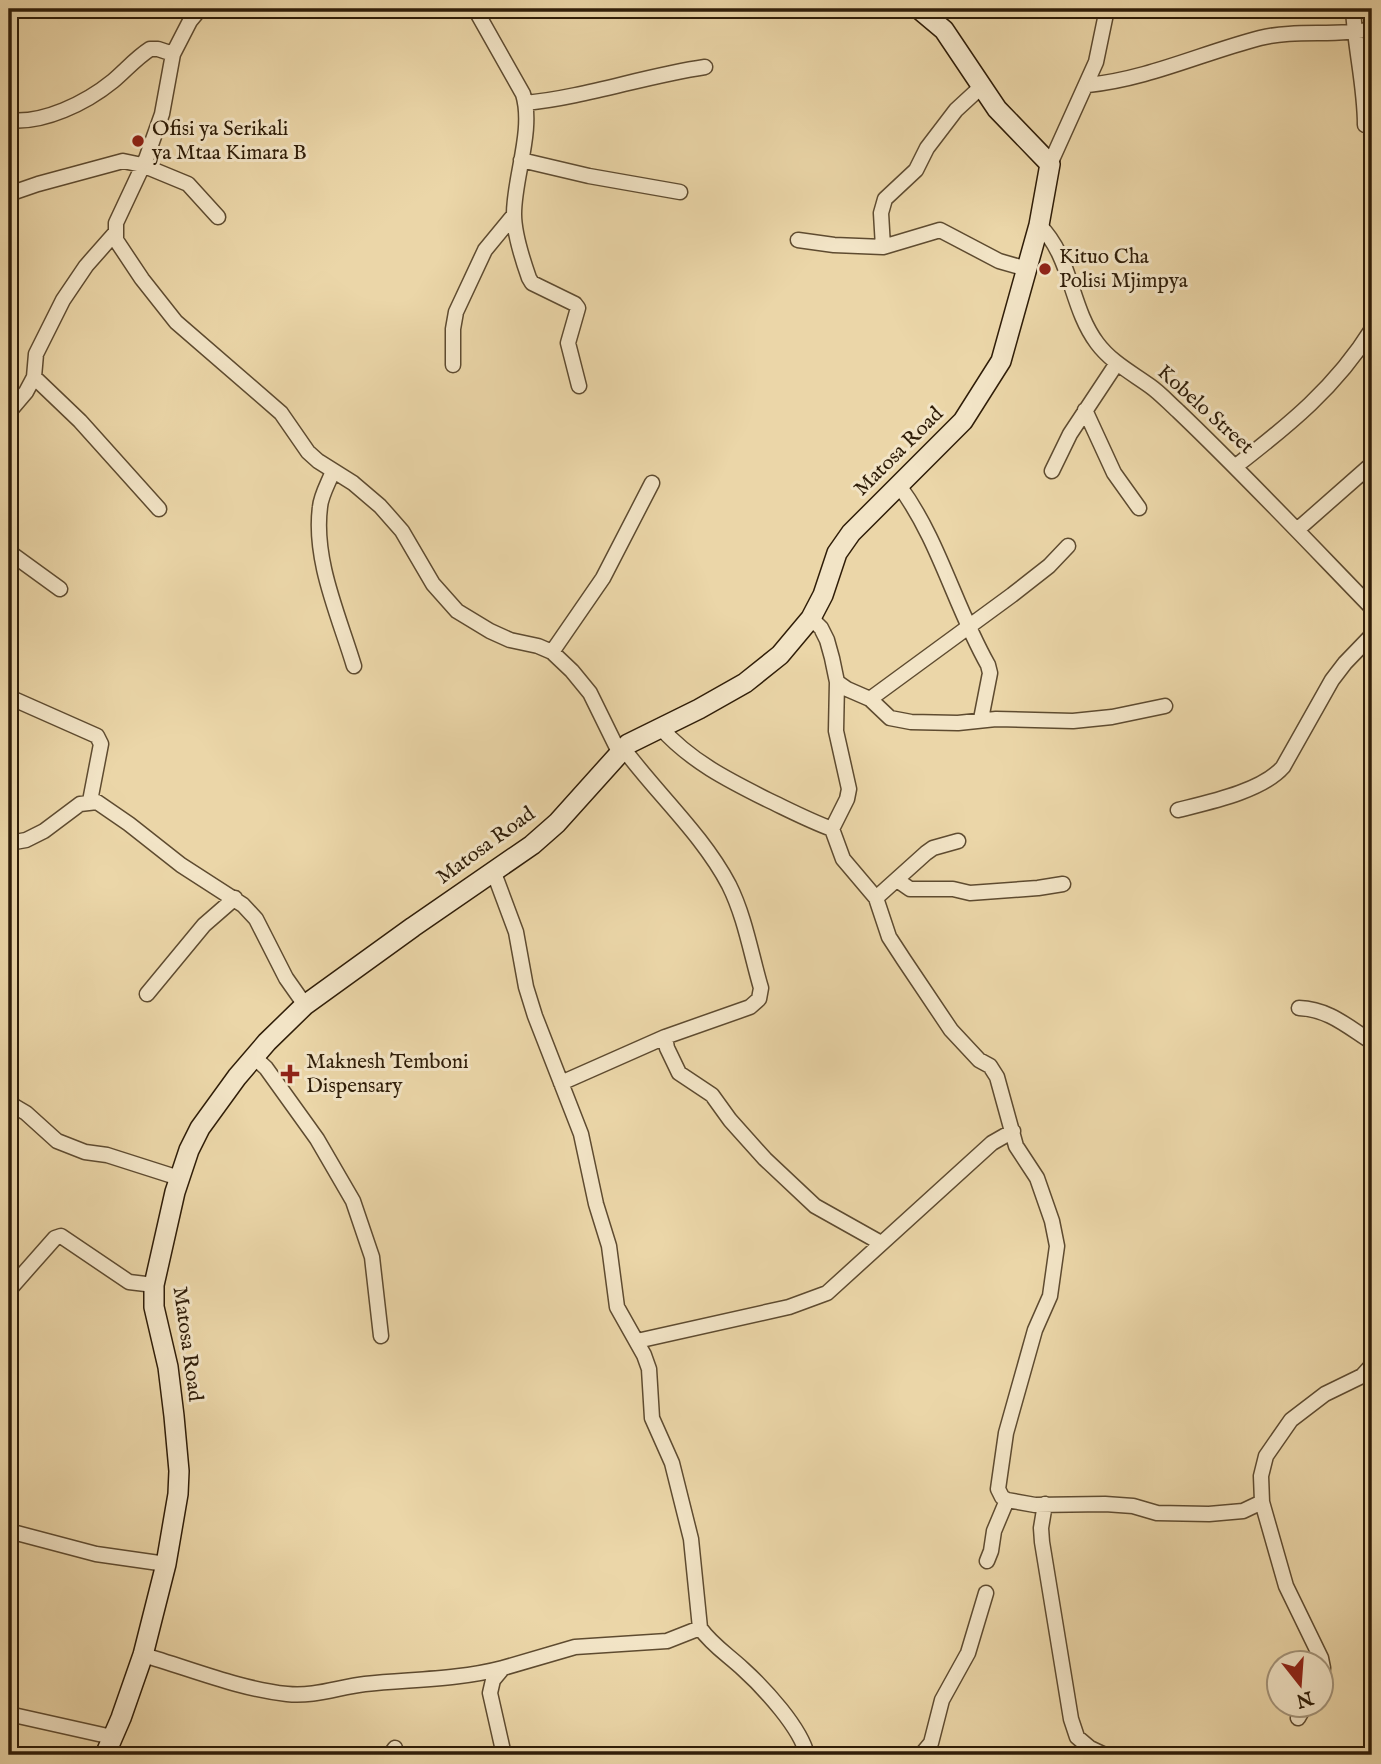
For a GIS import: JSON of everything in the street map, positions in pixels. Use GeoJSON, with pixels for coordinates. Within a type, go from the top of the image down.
{"type":"FeatureCollection","features":[{"type":"Feature","properties":{"kind":"street"},"geometry":{"type":"LineString","coordinates":[[200,9],[190,21],[173,54],[162,114],[146,159],[116,223],[116,240],[176,322],[281,413],[308,452],[353,483],[380,506],[402,531],[433,584],[457,611],[510,640],[552,652],[572,671],[590,693],[621,750],[711,856],[728,884],[745,927],[761,988],[759,999],[750,1007],[665,1037],[561,1083]]}},
{"type":"Feature","properties":{"kind":"street"},"geometry":{"type":"LineString","coordinates":[[475,9],[526,103],[513,216],[526,270],[532,283],[578,308],[568,343],[579,386]]}},
{"type":"Feature","properties":{"kind":"street"},"geometry":{"type":"LineString","coordinates":[[919,9],[944,30],[998,109],[1050,164],[1097,62],[1107,9]]}},
{"type":"Feature","properties":{"kind":"street"},"geometry":{"type":"LineString","coordinates":[[1353,9],[1354,33],[1365,96],[1365,125]]}},
{"type":"Feature","properties":{"kind":"street"},"geometry":{"type":"LineString","coordinates":[[1088,85],[1131,78],[1259,38],[1288,33],[1354,33],[1372,29]]}},
{"type":"Feature","properties":{"kind":"street"},"geometry":{"type":"LineString","coordinates":[[9,120],[26,122],[46,117],[95,93],[150,49],[173,54]]}},
{"type":"Feature","properties":{"kind":"street"},"geometry":{"type":"LineString","coordinates":[[526,103],[565,98],[668,72],[705,67]]}},
{"type":"Feature","properties":{"kind":"street"},"geometry":{"type":"LineString","coordinates":[[883,247],[881,213],[885,198],[916,170],[927,148],[956,110],[982,86]]}},
{"type":"Feature","properties":{"kind":"street"},"geometry":{"type":"LineString","coordinates":[[521,160],[589,177],[680,192]]}},
{"type":"Feature","properties":{"kind":"street"},"geometry":{"type":"LineString","coordinates":[[9,194],[108,164],[123,162],[142,165],[188,184],[218,217]]}},
{"type":"Feature","properties":{"kind":"street","name":"Matosa Road"},"geometry":{"type":"LineString","coordinates":[[109,1746],[143,1655],[166,1564],[177,1494],[179,1471],[173,1404],[154,1307],[154,1285],[180,1178],[200,1128],[237,1077],[305,1005],[532,845],[557,822],[621,750],[745,682],[780,655],[811,618],[823,596],[837,553],[861,521],[900,486],[963,421],[1001,361],[1039,225],[1050,164]]}},
{"type":"Feature","properties":{"kind":"street"},"geometry":{"type":"LineString","coordinates":[[453,365],[456,312],[485,250],[513,216]]}},
{"type":"Feature","properties":{"kind":"street","name":"Kobelo Street"},"geometry":{"type":"LineString","coordinates":[[1039,225],[1050,236],[1060,253],[1087,327],[1097,344],[1117,363],[1154,388],[1236,466],[1372,608]]}},
{"type":"Feature","properties":{"kind":"street"},"geometry":{"type":"LineString","coordinates":[[797,240],[883,247],[940,230],[999,261],[1027,270]]}},
{"type":"Feature","properties":{"kind":"street"},"geometry":{"type":"LineString","coordinates":[[9,412],[26,392],[34,377],[36,354],[63,300],[86,265],[114,233]]}},
{"type":"Feature","properties":{"kind":"street"},"geometry":{"type":"LineString","coordinates":[[1236,466],[1295,420],[1331,386],[1372,329]]}},
{"type":"Feature","properties":{"kind":"street"},"geometry":{"type":"LineString","coordinates":[[1052,471],[1085,410],[1117,363]]}},
{"type":"Feature","properties":{"kind":"street"},"geometry":{"type":"LineString","coordinates":[[34,377],[80,421],[159,509]]}},
{"type":"Feature","properties":{"kind":"street"},"geometry":{"type":"LineString","coordinates":[[1085,410],[1114,473],[1139,508]]}},
{"type":"Feature","properties":{"kind":"street"},"geometry":{"type":"LineString","coordinates":[[1297,530],[1372,464]]}},
{"type":"Feature","properties":{"kind":"street"},"geometry":{"type":"LineString","coordinates":[[333,471],[320,504],[318,533],[328,582],[354,666]]}},
{"type":"Feature","properties":{"kind":"street"},"geometry":{"type":"LineString","coordinates":[[552,652],[603,578],[652,482]]}},
{"type":"Feature","properties":{"kind":"street"},"geometry":{"type":"LineString","coordinates":[[900,486],[923,522],[990,673],[981,719]]}},
{"type":"Feature","properties":{"kind":"street"},"geometry":{"type":"LineString","coordinates":[[870,699],[1049,566],[1068,545]]}},
{"type":"Feature","properties":{"kind":"street"},"geometry":{"type":"LineString","coordinates":[[9,552],[60,589]]}},
{"type":"Feature","properties":{"kind":"street"},"geometry":{"type":"LineString","coordinates":[[811,618],[821,628],[827,640],[837,682],[835,722],[849,789],[832,829],[843,859],[876,898],[889,937],[951,1030],[979,1060],[990,1066],[997,1077],[1016,1146],[1037,1178],[1058,1245],[1049,1296],[1035,1330],[1006,1433],[998,1489],[1002,1497],[1007,1500],[1045,1504],[1133,1506],[1157,1513],[1209,1514],[1242,1511],[1262,1502]]}},
{"type":"Feature","properties":{"kind":"street"},"geometry":{"type":"LineString","coordinates":[[1178,810],[1258,786],[1275,777],[1332,680],[1372,635]]}},
{"type":"Feature","properties":{"kind":"street"},"geometry":{"type":"LineString","coordinates":[[837,682],[870,699],[890,718],[897,720],[957,723],[981,719],[1073,721],[1112,717],[1165,706]]}},
{"type":"Feature","properties":{"kind":"street"},"geometry":{"type":"LineString","coordinates":[[9,697],[97,736],[101,744],[90,801]]}},
{"type":"Feature","properties":{"kind":"street"},"geometry":{"type":"LineString","coordinates":[[660,727],[715,773],[806,820],[832,829]]}},
{"type":"Feature","properties":{"kind":"street"},"geometry":{"type":"LineString","coordinates":[[9,843],[26,840],[80,804],[97,802],[181,865],[235,898],[256,919],[286,978],[305,1005]]}},
{"type":"Feature","properties":{"kind":"street"},"geometry":{"type":"LineString","coordinates":[[876,898],[933,848],[958,841]]}},
{"type":"Feature","properties":{"kind":"street"},"geometry":{"type":"LineString","coordinates":[[494,873],[513,921],[526,988],[535,1016],[581,1134],[596,1204],[606,1231],[617,1307],[637,1341],[649,1369],[652,1418],[672,1463],[691,1539],[700,1628],[718,1650],[752,1677],[794,1726],[804,1743],[807,1755]]}},
{"type":"Feature","properties":{"kind":"street"},"geometry":{"type":"LineString","coordinates":[[897,880],[911,889],[953,888],[970,893],[1063,884]]}},
{"type":"Feature","properties":{"kind":"street"},"geometry":{"type":"LineString","coordinates":[[148,994],[204,925],[235,898]]}},
{"type":"Feature","properties":{"kind":"street"},"geometry":{"type":"LineString","coordinates":[[1299,1008],[1313,1009],[1338,1018],[1372,1042]]}},
{"type":"Feature","properties":{"kind":"street"},"geometry":{"type":"LineString","coordinates":[[665,1037],[667,1048],[679,1073],[712,1095],[765,1159],[815,1206],[881,1243]]}},
{"type":"Feature","properties":{"kind":"street"},"geometry":{"type":"LineString","coordinates":[[254,1058],[266,1068],[317,1139],[353,1201],[372,1257],[381,1336]]}},
{"type":"Feature","properties":{"kind":"street"},"geometry":{"type":"LineString","coordinates":[[9,1103],[26,1113],[47,1134],[64,1144],[180,1178]]}},
{"type":"Feature","properties":{"kind":"street"},"geometry":{"type":"LineString","coordinates":[[637,1341],[789,1307],[827,1293],[992,1143],[1013,1130]]}},
{"type":"Feature","properties":{"kind":"street"},"geometry":{"type":"LineString","coordinates":[[9,1290],[55,1238],[61,1236],[129,1282],[154,1285]]}},
{"type":"Feature","properties":{"kind":"street"},"geometry":{"type":"LineString","coordinates":[[1316,1648],[1286,1586],[1262,1502],[1261,1476],[1266,1456],[1291,1420],[1325,1394],[1362,1376],[1372,1365]]}},
{"type":"Feature","properties":{"kind":"street"},"geometry":{"type":"LineString","coordinates":[[987,1561],[994,1531],[1007,1500]]}},
{"type":"Feature","properties":{"kind":"street"},"geometry":{"type":"LineString","coordinates":[[1045,1504],[1042,1542],[1069,1712],[1077,1737],[1090,1748],[1105,1755]]}},
{"type":"Feature","properties":{"kind":"street"},"geometry":{"type":"LineString","coordinates":[[9,1531],[96,1554],[166,1564]]}},
{"type":"Feature","properties":{"kind":"street"},"geometry":{"type":"LineString","coordinates":[[921,1755],[931,1743],[942,1700],[968,1653],[986,1593]]}},
{"type":"Feature","properties":{"kind":"street"},"geometry":{"type":"LineString","coordinates":[[143,1655],[240,1686],[297,1695],[320,1694],[351,1686],[443,1680],[503,1668],[575,1647],[667,1641],[700,1628]]}},
{"type":"Feature","properties":{"kind":"street"},"geometry":{"type":"LineString","coordinates":[[503,1668],[493,1680],[490,1693],[504,1755]]}},
{"type":"Feature","properties":{"kind":"street"},"geometry":{"type":"LineString","coordinates":[[9,1714],[109,1746]]}},
{"type":"Feature","properties":{"kind":"place","name":"Ofisi ya Serikali ya Mtaa Kimara B"},"geometry":{"type":"Point","coordinates":[138,141]}},
{"type":"Feature","properties":{"kind":"place","name":"Kituo Cha Polisi Mjimpya"},"geometry":{"type":"Point","coordinates":[1045,269]}},
{"type":"Feature","properties":{"kind":"place","name":"Maknesh Temboni Dispensary"},"geometry":{"type":"Point","coordinates":[290,1074]}}]}
